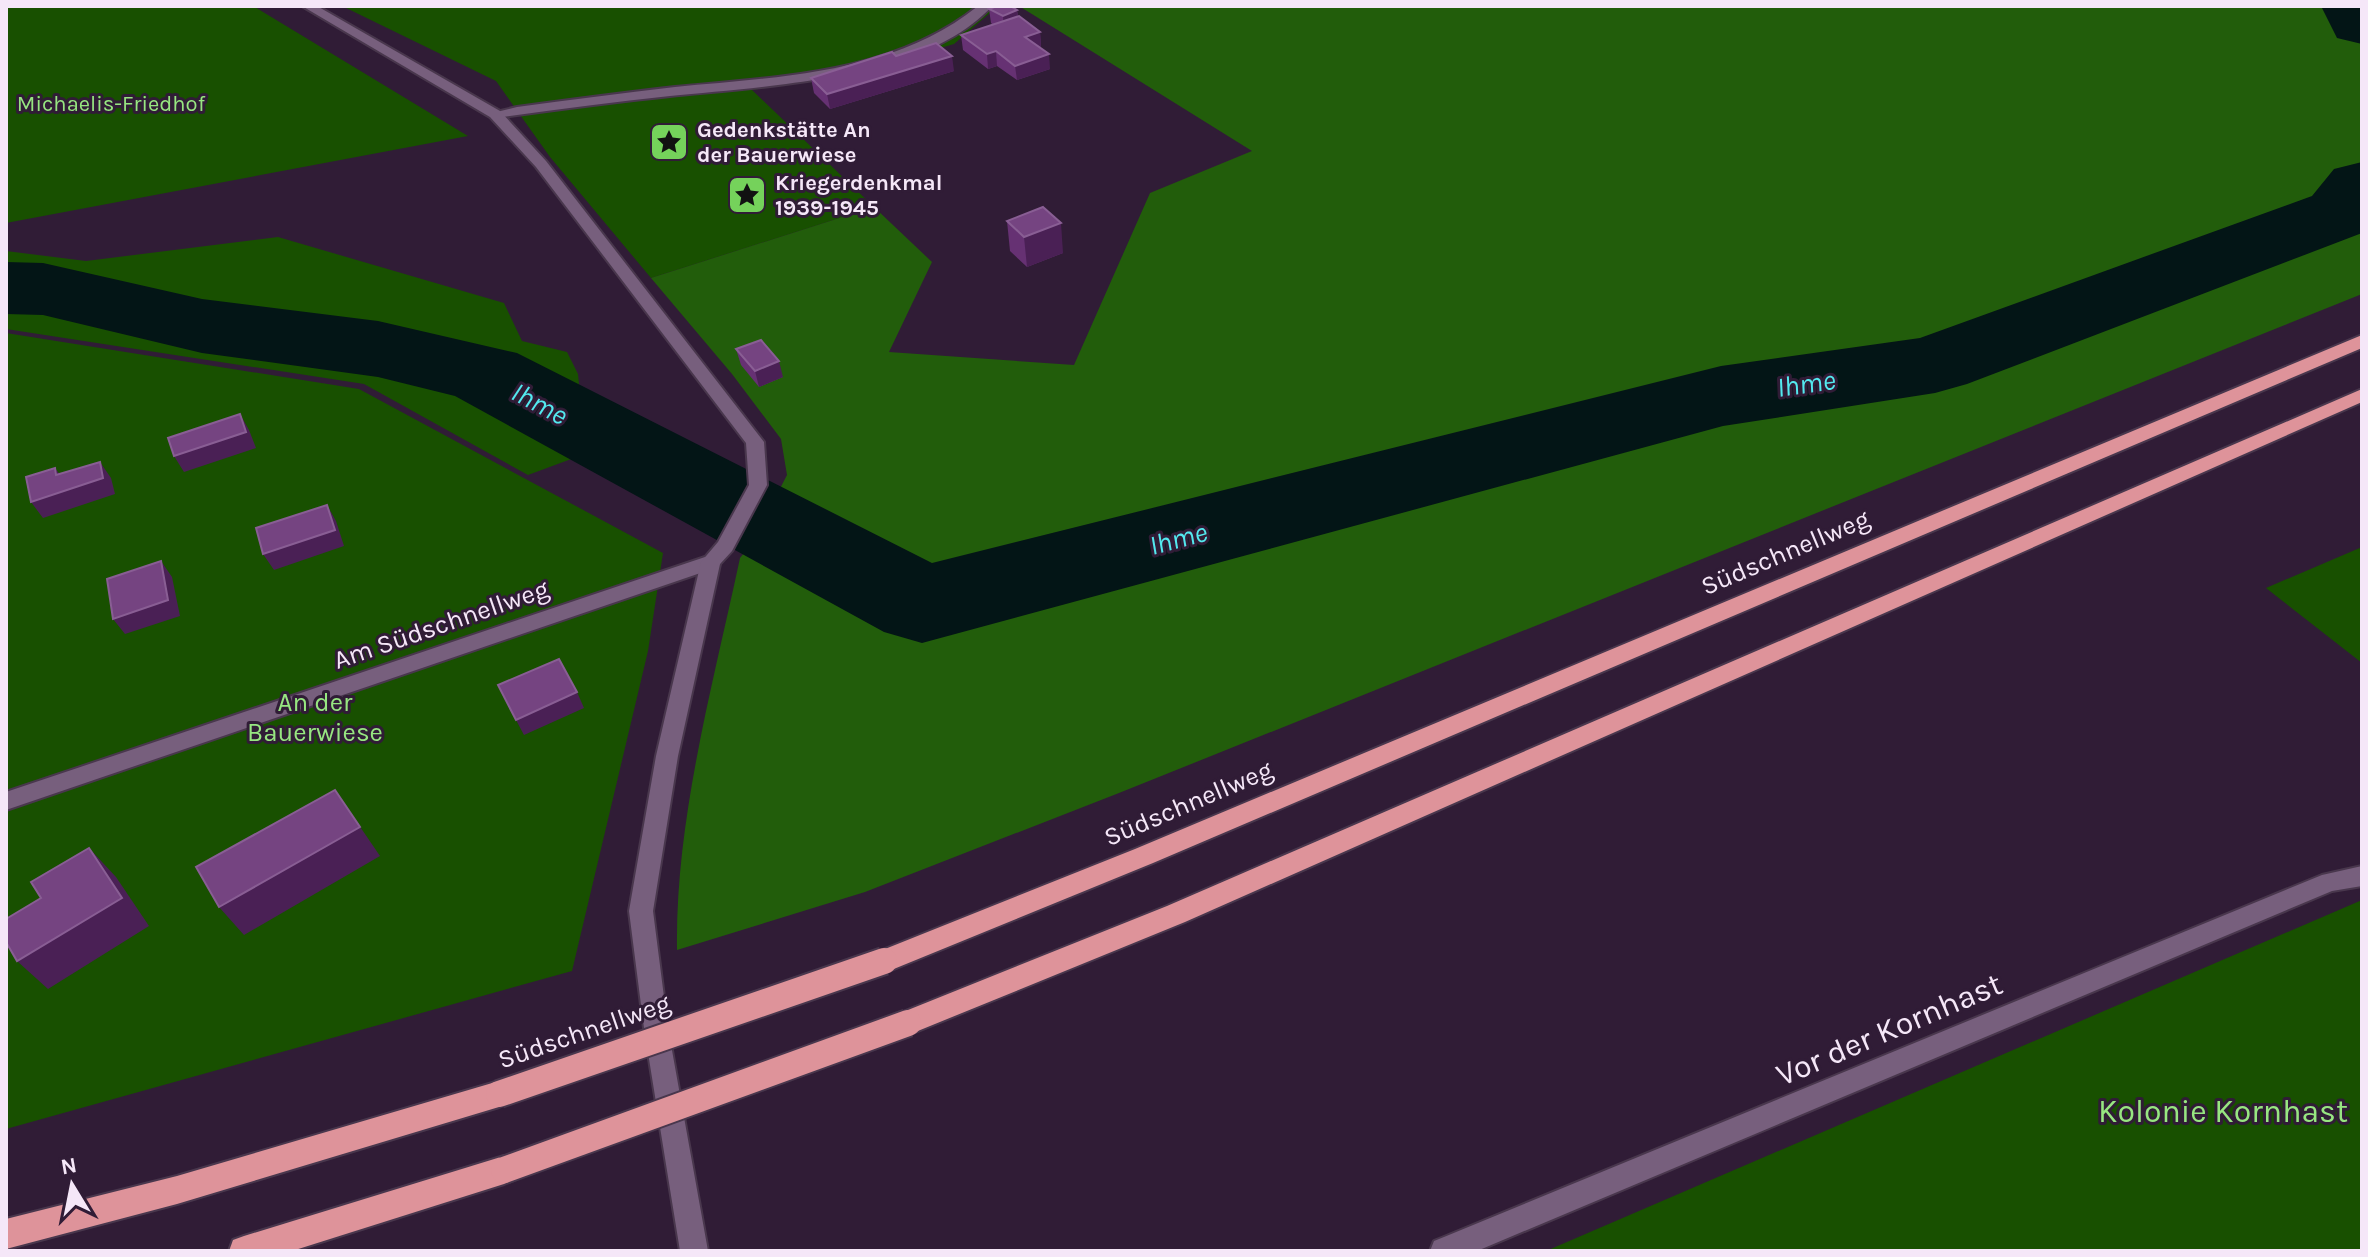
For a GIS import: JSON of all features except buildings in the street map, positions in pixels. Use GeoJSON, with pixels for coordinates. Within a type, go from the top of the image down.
{"type":"FeatureCollection","features":[{"type":"Feature","properties":{"kind":"highway","name":"Südschnellweg"},"geometry":{"type":"LineString","coordinates":[[6,1234],[177,1190],[499,1094],[884,961],[1247,813],[2362,341]]}},
{"type":"Feature","properties":{"kind":"highway"},"geometry":{"type":"LineString","coordinates":[[244,1251],[504,1170],[908,1023],[1190,908],[2362,395]]}},
{"type":"Feature","properties":{"kind":"street"},"geometry":{"type":"LineString","coordinates":[[308,6],[495,114],[541,164],[755,442],[758,485],[718,554],[667,756],[641,911],[656,1028],[694,1251]]}},
{"type":"Feature","properties":{"kind":"street"},"geometry":{"type":"LineString","coordinates":[[495,114],[844,70],[904,53],[943,37],[986,6]]}},
{"type":"Feature","properties":{"kind":"street","name":"Am Südschnellweg"},"geometry":{"type":"LineString","coordinates":[[6,801],[718,554]]}},
{"type":"Feature","properties":{"kind":"street","name":"Vor der Kornhast"},"geometry":{"type":"LineString","coordinates":[[1444,1251],[2330,882],[2362,876]]}},
{"type":"Feature","properties":{"kind":"green space","name":"Michaelis-Friedhof"},"geometry":{"type":"Polygon","coordinates":[[[6,6],[253,6],[468,136],[6,223],[6,6]]]}},
{"type":"Feature","properties":{"kind":"green space"},"geometry":{"type":"Polygon","coordinates":[[[342,6],[998,6],[954,44],[844,76],[752,90],[874,207],[651,278],[550,157],[496,81],[342,6]]]}},
{"type":"Feature","properties":{"kind":"green space"},"geometry":{"type":"Polygon","coordinates":[[[1019,6],[2362,6],[2362,294],[865,892],[677,950],[678,901],[689,802],[740,558],[752,543],[787,475],[781,439],[732,374],[651,278],[874,207],[932,262],[889,352],[1074,365],[1150,193],[1252,151],[1019,6]]]}},
{"type":"Feature","properties":{"kind":"green space"},"geometry":{"type":"Polygon","coordinates":[[[278,237],[504,303],[522,341],[567,352],[578,374],[582,414],[488,367],[385,341],[217,320],[47,281],[6,280],[6,251],[86,261],[278,237]]]}},
{"type":"Feature","properties":{"kind":"green space"},"geometry":{"type":"Polygon","coordinates":[[[6,294],[40,295],[198,332],[374,353],[480,380],[601,448],[528,475],[364,384],[6,329],[6,294]]]}},
{"type":"Feature","properties":{"kind":"green space","name":"An der Bauerwiese"},"geometry":{"type":"Polygon","coordinates":[[[6,333],[359,389],[663,553],[648,651],[572,971],[6,1129],[6,333]]]}},
{"type":"Feature","properties":{"kind":"green space"},"geometry":{"type":"Polygon","coordinates":[[[2362,547],[2362,663],[2266,588],[2362,547]]]}},
{"type":"Feature","properties":{"kind":"green space","name":"Kolonie Kornhast"},"geometry":{"type":"Polygon","coordinates":[[[2362,900],[2362,1251],[1546,1251],[2362,900]]]}},
{"type":"Feature","properties":{"kind":"waterway","name":"Ihme"},"geometry":{"type":"LineString","coordinates":[[2355,6],[2362,23]]}},
{"type":"Feature","properties":{"kind":"waterway","name":"Ihme"},"geometry":{"type":"LineString","coordinates":[[6,288],[43,289],[202,326],[378,349],[485,374],[922,604],[1721,396],[1935,364],[2341,213],[2362,186]]}},
{"type":"Feature","properties":{"kind":"waterway"},"geometry":{"type":"LineString","coordinates":[[2341,213],[2362,230]]}},
{"type":"Feature","properties":{"kind":"place","name":"Gedenkstätte An der Bauerwiese"},"geometry":{"type":"Point","coordinates":[669,142]}},
{"type":"Feature","properties":{"kind":"place","name":"Kriegerdenkmal 1939-1945"},"geometry":{"type":"Point","coordinates":[747,195]}}]}
